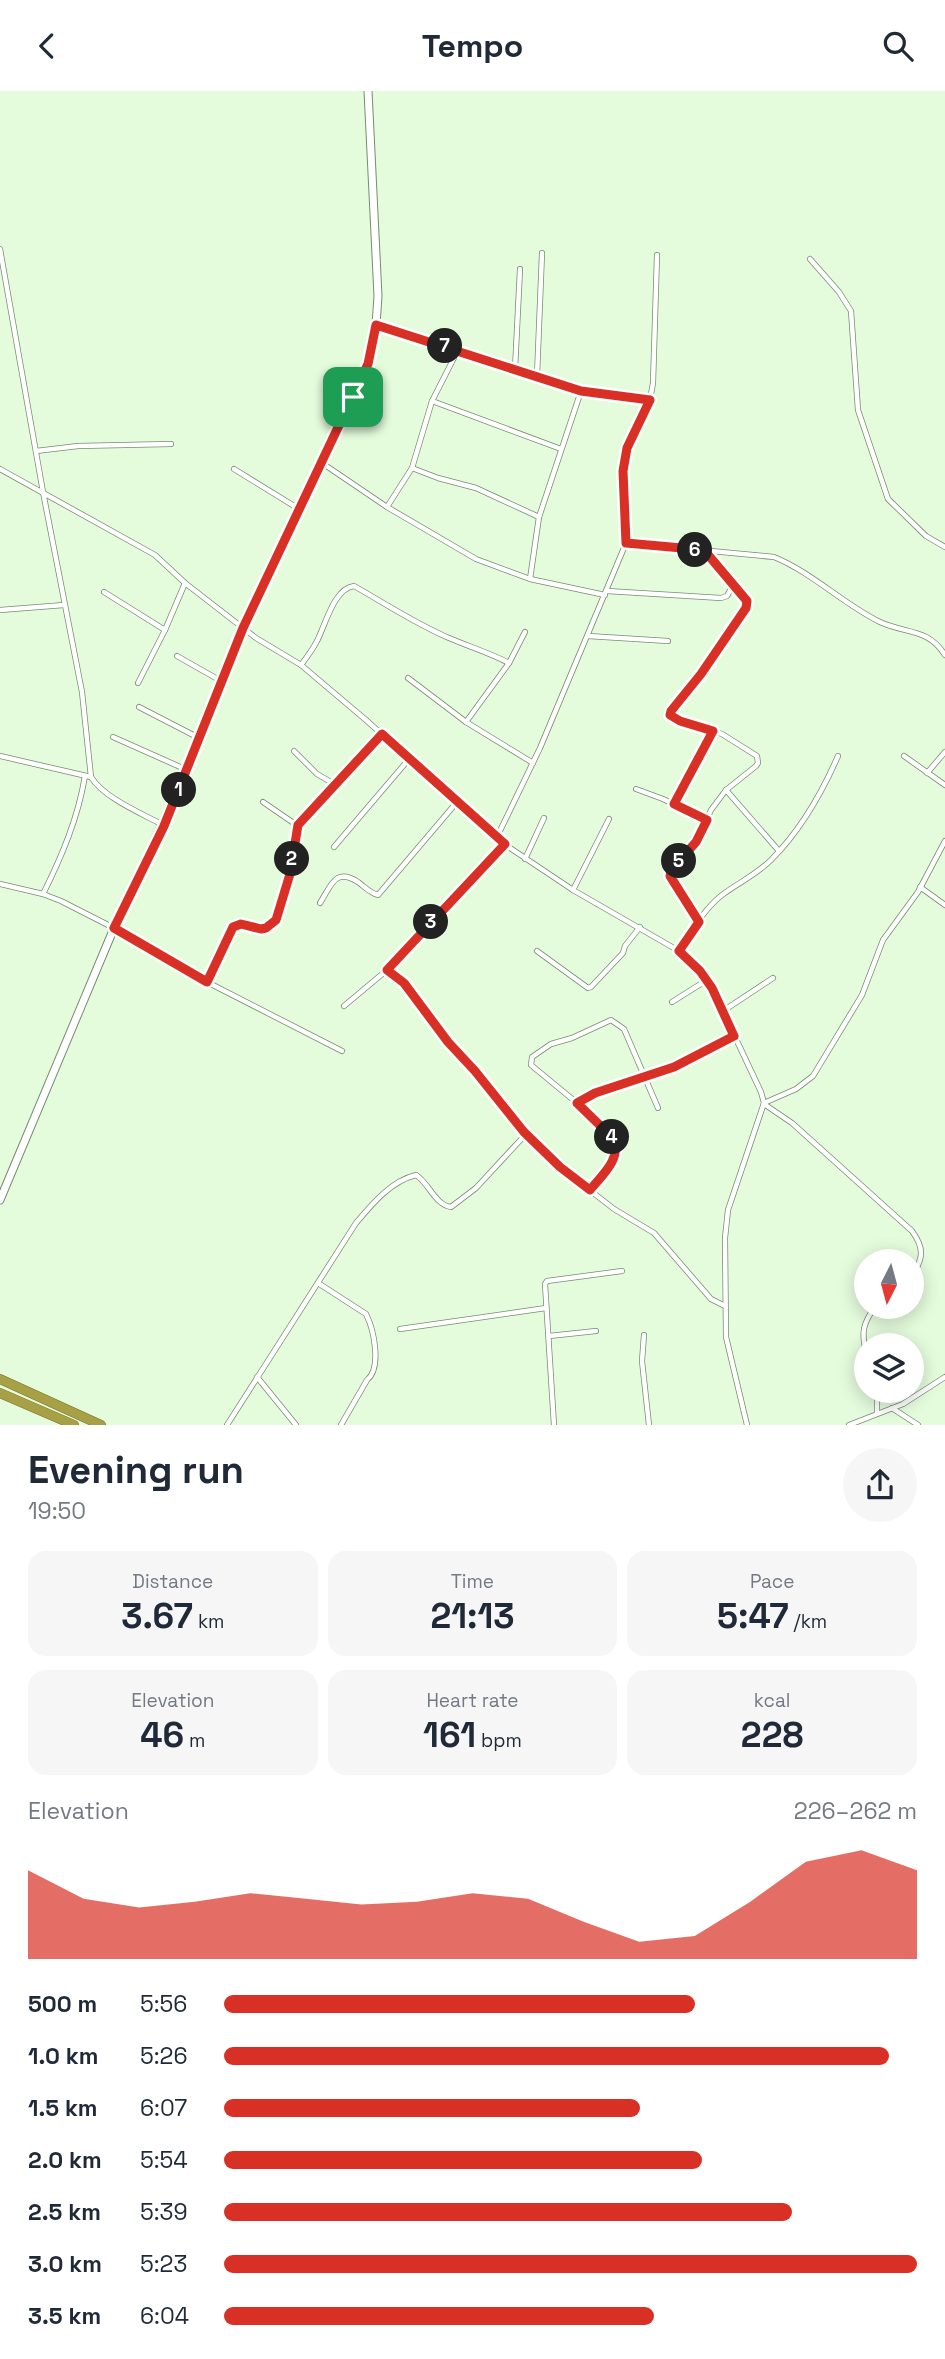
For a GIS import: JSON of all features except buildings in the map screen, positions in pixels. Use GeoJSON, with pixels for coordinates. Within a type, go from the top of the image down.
{"type":"FeatureCollection","features":[{"type":"Feature","properties":{"kind":"highway"},"geometry":{"type":"LineString","coordinates":[[0,1379],[101,1425]]}},
{"type":"Feature","properties":{"kind":"highway"},"geometry":{"type":"LineString","coordinates":[[0,1393],[74,1425]]}},
{"type":"Feature","properties":{"kind":"street"},"geometry":{"type":"LineString","coordinates":[[0,1201],[114,928],[164,826],[243,628],[368,364],[376,325],[378,296],[368,91]]}},
{"type":"Feature","properties":{"kind":"street"},"geometry":{"type":"LineString","coordinates":[[0,249],[82,692],[91,777],[110,795],[164,826]]}},
{"type":"Feature","properties":{"kind":"street"},"geometry":{"type":"LineString","coordinates":[[537,376],[542,253]]}},
{"type":"Feature","properties":{"kind":"street"},"geometry":{"type":"LineString","coordinates":[[497,837],[533,763],[626,543],[623,471],[627,448],[650,400],[653,383],[657,255]]}},
{"type":"Feature","properties":{"kind":"street"},"geometry":{"type":"LineString","coordinates":[[810,259],[839,292],[851,311],[858,410],[888,499],[926,536],[945,547]]}},
{"type":"Feature","properties":{"kind":"street"},"geometry":{"type":"LineString","coordinates":[[515,369],[520,269]]}},
{"type":"Feature","properties":{"kind":"street"},"geometry":{"type":"LineString","coordinates":[[376,325],[581,391],[650,400]]}},
{"type":"Feature","properties":{"kind":"street"},"geometry":{"type":"LineString","coordinates":[[387,507],[412,468],[432,401],[458,350]]}},
{"type":"Feature","properties":{"kind":"street"},"geometry":{"type":"LineString","coordinates":[[530,579],[539,517],[581,391]]}},
{"type":"Feature","properties":{"kind":"street"},"geometry":{"type":"LineString","coordinates":[[432,401],[561,449]]}},
{"type":"Feature","properties":{"kind":"street"},"geometry":{"type":"LineString","coordinates":[[36,451],[78,446],[171,444]]}},
{"type":"Feature","properties":{"kind":"street"},"geometry":{"type":"LineString","coordinates":[[321,463],[387,507],[476,559],[530,579],[606,593],[721,599],[727,596],[733,585]]}},
{"type":"Feature","properties":{"kind":"street"},"geometry":{"type":"LineString","coordinates":[[412,468],[476,488],[539,517]]}},
{"type":"Feature","properties":{"kind":"street"},"geometry":{"type":"LineString","coordinates":[[0,469],[155,555],[185,583],[243,628],[301,665],[505,844],[573,890],[679,951],[706,980],[723,1011],[764,1103],[728,1210],[725,1238],[726,1337],[747,1425]]}},
{"type":"Feature","properties":{"kind":"street"},"geometry":{"type":"LineString","coordinates":[[234,469],[299,509]]}},
{"type":"Feature","properties":{"kind":"street"},"geometry":{"type":"LineString","coordinates":[[626,543],[774,557],[792,564],[881,622],[929,636],[945,655]]}},
{"type":"Feature","properties":{"kind":"street"},"geometry":{"type":"LineString","coordinates":[[699,922],[670,876],[671,870],[696,842],[710,810],[726,790],[756,766],[758,759],[722,734],[673,718],[671,711],[701,674],[746,608],[747,601],[704,550]]}},
{"type":"Feature","properties":{"kind":"street"},"geometry":{"type":"LineString","coordinates":[[138,683],[185,583]]}},
{"type":"Feature","properties":{"kind":"street"},"geometry":{"type":"LineString","coordinates":[[301,665],[317,641],[325,620],[349,586],[354,586],[404,616],[451,639],[485,650],[509,663]]}},
{"type":"Feature","properties":{"kind":"street"},"geometry":{"type":"LineString","coordinates":[[104,592],[165,630]]}},
{"type":"Feature","properties":{"kind":"street"},"geometry":{"type":"LineString","coordinates":[[0,610],[64,605]]}},
{"type":"Feature","properties":{"kind":"street"},"geometry":{"type":"LineString","coordinates":[[466,722],[509,663],[526,632]]}},
{"type":"Feature","properties":{"kind":"street"},"geometry":{"type":"LineString","coordinates":[[587,636],[668,641]]}},
{"type":"Feature","properties":{"kind":"street"},"geometry":{"type":"LineString","coordinates":[[177,656],[221,681]]}},
{"type":"Feature","properties":{"kind":"street"},"geometry":{"type":"LineString","coordinates":[[408,678],[466,722],[533,763]]}},
{"type":"Feature","properties":{"kind":"street"},"geometry":{"type":"LineString","coordinates":[[139,707],[199,738]]}},
{"type":"Feature","properties":{"kind":"street"},"geometry":{"type":"LineString","coordinates":[[674,804],[713,731]]}},
{"type":"Feature","properties":{"kind":"street"},"geometry":{"type":"LineString","coordinates":[[207,982],[233,927],[241,924],[261,929],[276,920],[290,874],[298,825],[382,734]]}},
{"type":"Feature","properties":{"kind":"street"},"geometry":{"type":"LineString","coordinates":[[113,737],[187,770]]}},
{"type":"Feature","properties":{"kind":"street"},"geometry":{"type":"LineString","coordinates":[[294,751],[317,774],[335,785]]}},
{"type":"Feature","properties":{"kind":"street"},"geometry":{"type":"LineString","coordinates":[[927,773],[945,752]]}},
{"type":"Feature","properties":{"kind":"street"},"geometry":{"type":"LineString","coordinates":[[0,756],[91,777]]}},
{"type":"Feature","properties":{"kind":"street"},"geometry":{"type":"LineString","coordinates":[[679,951],[720,897],[752,877],[779,851],[806,818],[838,756]]}},
{"type":"Feature","properties":{"kind":"street"},"geometry":{"type":"LineString","coordinates":[[904,756],[945,785]]}},
{"type":"Feature","properties":{"kind":"street"},"geometry":{"type":"LineString","coordinates":[[334,847],[409,759]]}},
{"type":"Feature","properties":{"kind":"street"},"geometry":{"type":"LineString","coordinates":[[43,894],[69,837],[85,776]]}},
{"type":"Feature","properties":{"kind":"street"},"geometry":{"type":"LineString","coordinates":[[636,789],[707,820]]}},
{"type":"Feature","properties":{"kind":"street"},"geometry":{"type":"LineString","coordinates":[[726,790],[779,851]]}},
{"type":"Feature","properties":{"kind":"street"},"geometry":{"type":"LineString","coordinates":[[263,802],[298,825]]}},
{"type":"Feature","properties":{"kind":"street"},"geometry":{"type":"LineString","coordinates":[[320,903],[335,878],[341,876],[356,880],[378,895],[457,802]]}},
{"type":"Feature","properties":{"kind":"street"},"geometry":{"type":"LineString","coordinates":[[525,859],[544,818]]}},
{"type":"Feature","properties":{"kind":"street"},"geometry":{"type":"LineString","coordinates":[[573,890],[609,820]]}},
{"type":"Feature","properties":{"kind":"street"},"geometry":{"type":"LineString","coordinates":[[764,1103],[796,1089],[813,1076],[862,995],[883,940],[920,887],[945,841]]}},
{"type":"Feature","properties":{"kind":"street"},"geometry":{"type":"LineString","coordinates":[[344,1006],[387,970],[505,844]]}},
{"type":"Feature","properties":{"kind":"street"},"geometry":{"type":"LineString","coordinates":[[0,884],[43,894],[114,928],[207,982],[342,1051]]}},
{"type":"Feature","properties":{"kind":"street"},"geometry":{"type":"LineString","coordinates":[[920,887],[945,905]]}},
{"type":"Feature","properties":{"kind":"street"},"geometry":{"type":"LineString","coordinates":[[537,951],[588,988],[622,953],[640,927]]}},
{"type":"Feature","properties":{"kind":"street"},"geometry":{"type":"LineString","coordinates":[[387,970],[404,983],[448,1042],[526,1134],[560,1167],[614,1209],[654,1233],[711,1299],[725,1306]]}},
{"type":"Feature","properties":{"kind":"street"},"geometry":{"type":"LineString","coordinates":[[723,1011],[773,978]]}},
{"type":"Feature","properties":{"kind":"street"},"geometry":{"type":"LineString","coordinates":[[672,1002],[706,980]]}},
{"type":"Feature","properties":{"kind":"street"},"geometry":{"type":"LineString","coordinates":[[590,1190],[616,1158],[614,1139],[577,1103],[531,1065],[532,1057],[551,1044],[572,1038],[611,1020],[624,1029],[658,1108]]}},
{"type":"Feature","properties":{"kind":"street"},"geometry":{"type":"LineString","coordinates":[[577,1103],[595,1093],[674,1067],[734,1036]]}},
{"type":"Feature","properties":{"kind":"street"},"geometry":{"type":"LineString","coordinates":[[764,1103],[792,1123],[912,1231],[920,1241],[922,1249]]}},
{"type":"Feature","properties":{"kind":"street"},"geometry":{"type":"LineString","coordinates":[[227,1425],[356,1223],[377,1198],[401,1181],[416,1175],[422,1178],[442,1204],[451,1207],[476,1188],[526,1134]]}},
{"type":"Feature","properties":{"kind":"street"},"geometry":{"type":"LineString","coordinates":[[554,1425],[544,1287],[547,1281],[622,1271]]}},
{"type":"Feature","properties":{"kind":"street"},"geometry":{"type":"LineString","coordinates":[[318,1283],[366,1314],[375,1354],[376,1368],[373,1375],[366,1380],[341,1425]]}},
{"type":"Feature","properties":{"kind":"street"},"geometry":{"type":"LineString","coordinates":[[400,1329],[546,1308]]}},
{"type":"Feature","properties":{"kind":"street"},"geometry":{"type":"LineString","coordinates":[[549,1336],[596,1331]]}},
{"type":"Feature","properties":{"kind":"street"},"geometry":{"type":"LineString","coordinates":[[643,1335],[642,1361],[649,1425]]}},
{"type":"Feature","properties":{"kind":"street"},"geometry":{"type":"LineString","coordinates":[[257,1377],[296,1425]]}},
{"type":"Feature","properties":{"kind":"street"},"geometry":{"type":"LineString","coordinates":[[849,1425],[903,1403],[945,1377]]}},
{"type":"Feature","properties":{"kind":"street"},"geometry":{"type":"LineString","coordinates":[[877,1403],[877,1413]]}},
{"type":"Feature","properties":{"kind":"street"},"geometry":{"type":"LineString","coordinates":[[891,1408],[918,1425]]}},
{"type":"Feature","properties":{"kind":"route"},"geometry":{"type":"LineString","coordinates":[[376,325],[581,391],[650,400],[627,448],[623,471],[626,543],[704,550],[747,601],[746,608],[670,715],[680,721],[713,731],[674,804],[707,820],[696,842],[671,870],[670,876],[699,922],[679,951],[700,971],[712,988],[734,1036],[674,1067],[595,1093],[577,1103],[614,1139],[616,1146],[616,1158],[590,1190],[560,1167],[524,1132],[448,1042],[404,983],[387,970],[505,844],[382,734],[298,825],[290,874],[276,920],[261,929],[241,924],[233,927],[207,982],[114,928],[164,826],[243,628],[353,397],[368,364],[376,325]]}}]}
